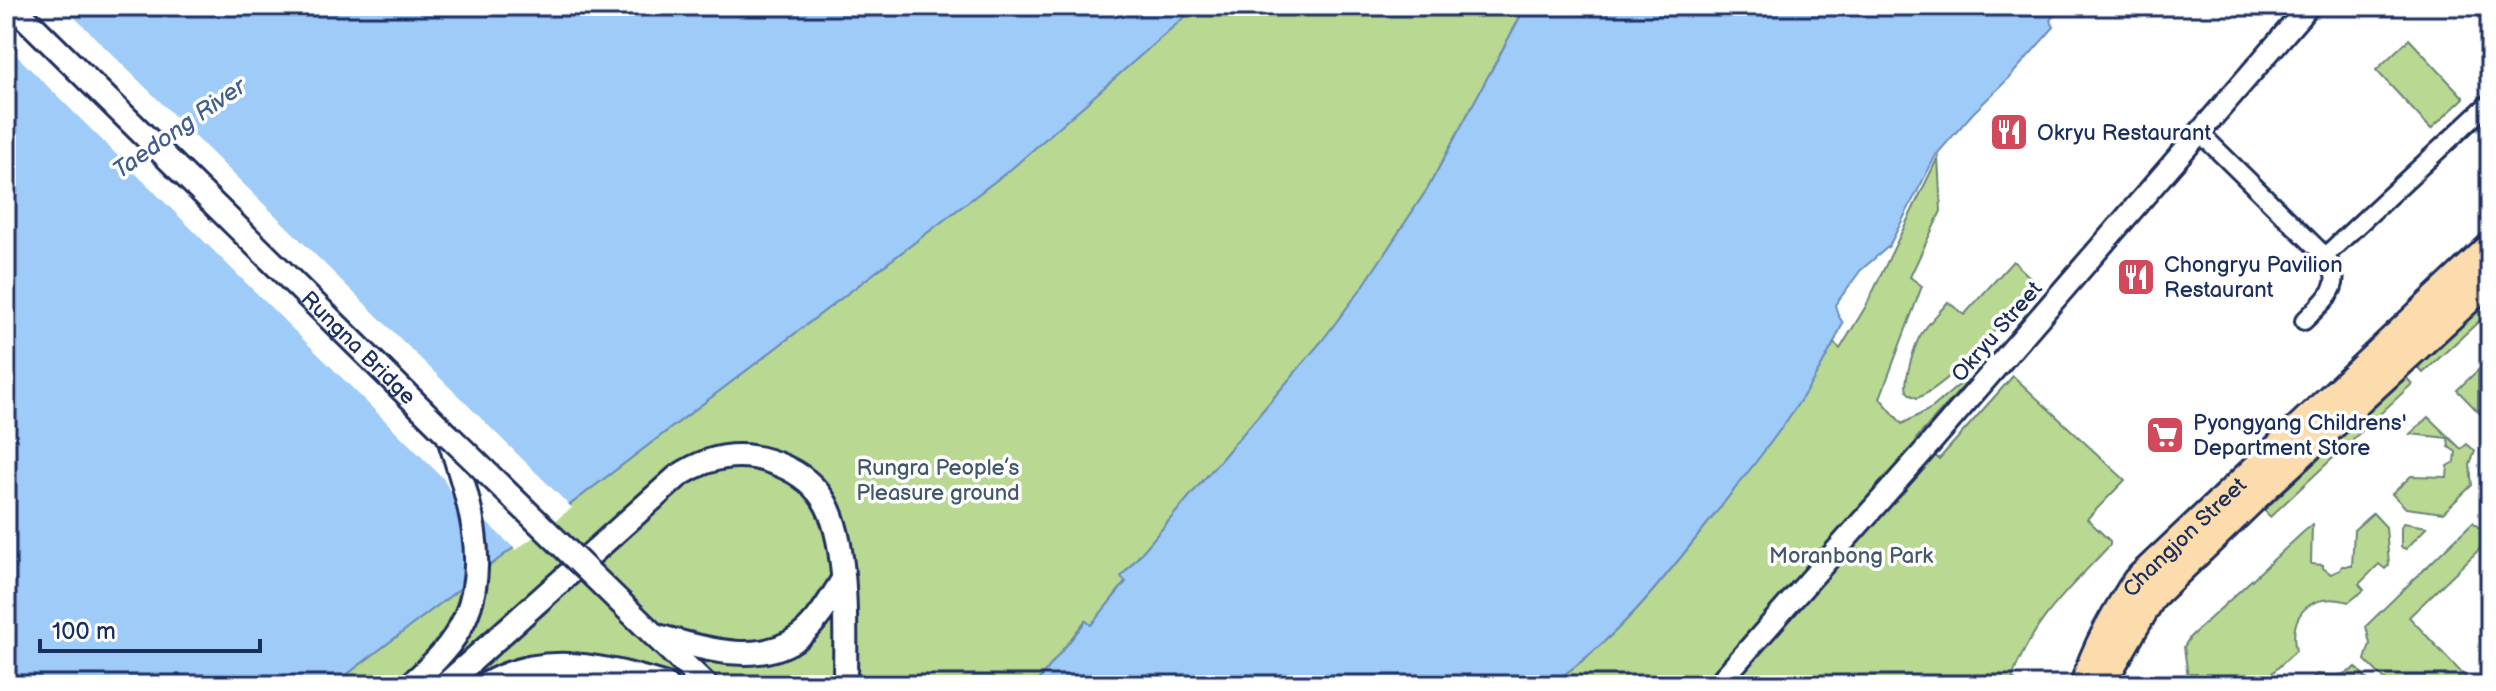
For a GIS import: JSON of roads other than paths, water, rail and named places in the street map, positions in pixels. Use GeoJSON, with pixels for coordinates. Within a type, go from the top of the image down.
{"type":"FeatureCollection","features":[{"type":"Feature","properties":{"kind":"main road","name":"Rungna Bridge"},"geometry":{"type":"LineString","coordinates":[[13,6],[706,685]]}},
{"type":"Feature","properties":{"kind":"main road","name":"Changjon Street"},"geometry":{"type":"LineString","coordinates":[[2084,685],[2090,664],[2114,616],[2136,581],[2490,247]]}},
{"type":"Feature","properties":{"kind":"main road","name":"Changjon Street"},"geometry":{"type":"LineString","coordinates":[[2105,685],[2110,669],[2153,596],[2490,280]]}},
{"type":"Feature","properties":{"kind":"main road"},"geometry":{"type":"LineString","coordinates":[[410,685],[445,651],[465,618],[472,598],[474,532],[464,485],[448,435]]}},
{"type":"Feature","properties":{"kind":"main road"},"geometry":{"type":"LineString","coordinates":[[445,685],[677,477],[708,459],[733,456],[757,457],[784,466],[805,478],[830,512],[837,536],[842,581],[845,685]]}},
{"type":"Feature","properties":{"kind":"main road"},"geometry":{"type":"LineString","coordinates":[[654,635],[722,651],[758,653],[774,650],[800,636],[817,618],[842,581]]}},
{"type":"Feature","properties":{"kind":"main road"},"geometry":{"type":"LineString","coordinates":[[485,685],[529,667],[578,664],[666,685]]}},
{"type":"Feature","properties":{"kind":"street","name":"Okryu Street"},"geometry":{"type":"LineString","coordinates":[[1717,685],[2309,6]]}},
{"type":"Feature","properties":{"kind":"street"},"geometry":{"type":"LineString","coordinates":[[2325,256],[2490,102]]}},
{"type":"Feature","properties":{"kind":"street"},"geometry":{"type":"LineString","coordinates":[[2200,133],[2335,268],[2336,280],[2330,295],[2304,321]]}},
{"type":"Feature","properties":{"kind":"water","name":"Taedong River"},"geometry":{"type":"Polygon","coordinates":[[[6,6],[1197,6],[1011,169],[333,685],[6,685],[6,6]]]}},
{"type":"Feature","properties":{"kind":"water"},"geometry":{"type":"Polygon","coordinates":[[[1526,6],[2062,6],[2050,20],[2054,27],[1936,155],[1889,246],[1861,270],[1835,305],[1843,323],[1803,397],[1770,443],[1641,605],[1597,648],[1549,685],[1035,685],[1086,621],[1091,625],[1126,582],[1121,577],[1322,341],[1364,285],[1428,188],[1526,6]]]}},
{"type":"Feature","properties":{"kind":"place","name":"Okryu Restaurant"},"geometry":{"type":"Point","coordinates":[2009,132]}},
{"type":"Feature","properties":{"kind":"place","name":"Chongryu Pavilion Restaurant"},"geometry":{"type":"Point","coordinates":[2136,277]}},
{"type":"Feature","properties":{"kind":"place","name":"Pyongyang Childrens' Department Store"},"geometry":{"type":"Point","coordinates":[2165,435]}},
{"type":"Feature","properties":{"kind":"park label","name":"Rungra People’s Pleasure ground"},"geometry":{"type":"Point","coordinates":[938,480]}},
{"type":"Feature","properties":{"kind":"park label","name":"Moranbong Park"},"geometry":{"type":"Point","coordinates":[1851,555]}}]}
